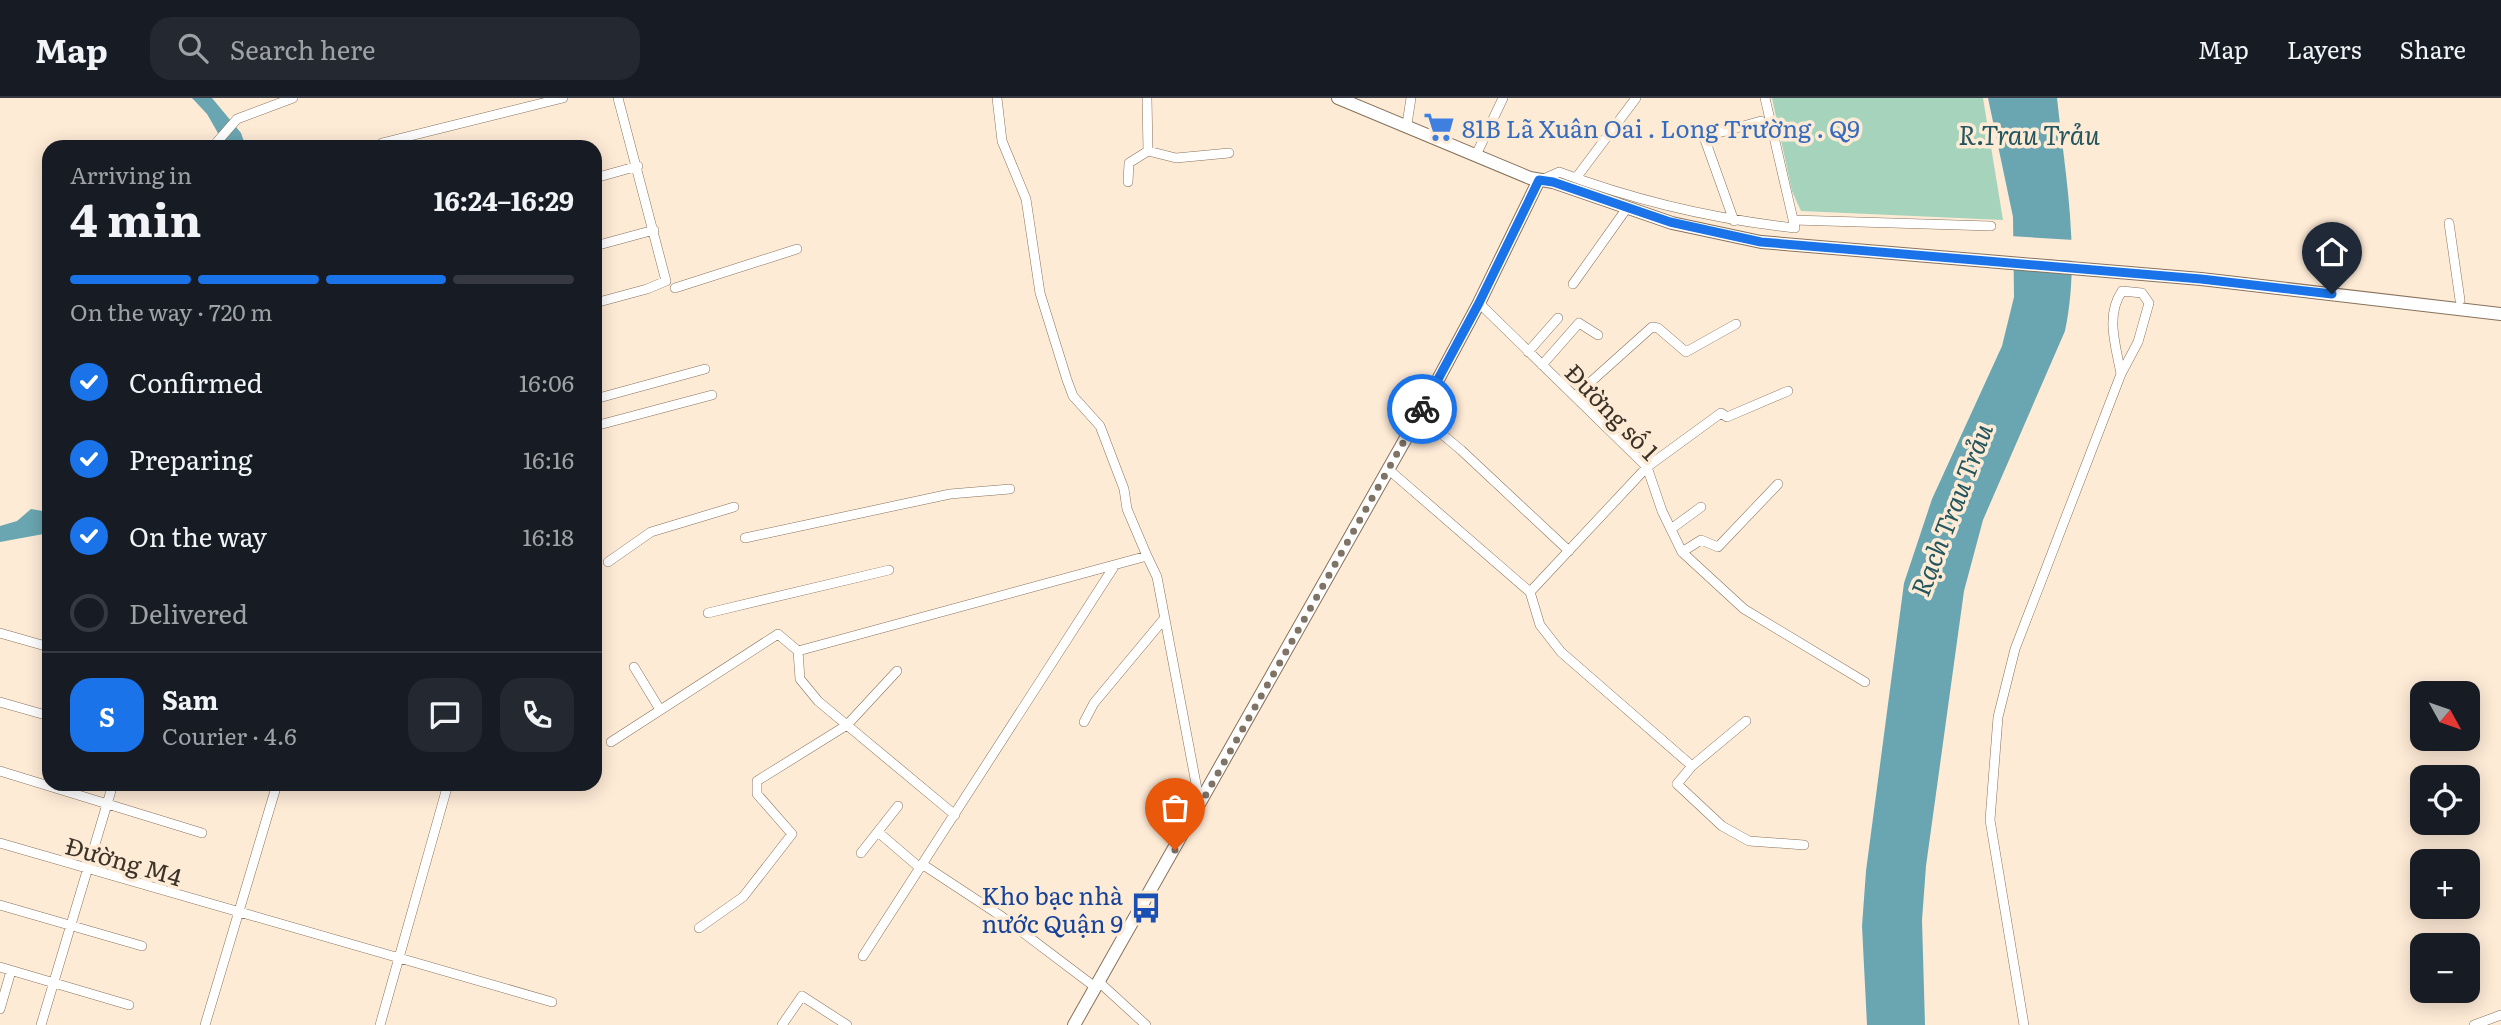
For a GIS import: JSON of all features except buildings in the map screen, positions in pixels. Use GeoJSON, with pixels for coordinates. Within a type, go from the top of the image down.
{"type":"FeatureCollection","features":[{"type":"Feature","properties":{"kind":"main road"},"geometry":{"type":"LineString","coordinates":[[1338,98],[1539,180],[1553,182],[1672,223],[1729,236],[1794,247],[2190,278],[2501,314]]}},
{"type":"Feature","properties":{"kind":"main road"},"geometry":{"type":"LineString","coordinates":[[1074,1025],[1419,415],[1479,303],[1539,180]]}},
{"type":"Feature","properties":{"kind":"street"},"geometry":{"type":"LineString","coordinates":[[220,140],[237,120],[293,98]]}},
{"type":"Feature","properties":{"kind":"street"},"geometry":{"type":"LineString","coordinates":[[394,140],[563,98]]}},
{"type":"Feature","properties":{"kind":"street"},"geometry":{"type":"LineString","coordinates":[[602,301],[648,289],[666,281],[618,98]]}},
{"type":"Feature","properties":{"kind":"street"},"geometry":{"type":"LineString","coordinates":[[998,98],[1002,141],[1026,199],[1040,293],[1067,380],[1073,396],[1100,426],[1124,489],[1127,509],[1157,577],[1200,806]]}},
{"type":"Feature","properties":{"kind":"street"},"geometry":{"type":"LineString","coordinates":[[1147,98],[1148,151]]}},
{"type":"Feature","properties":{"kind":"street"},"geometry":{"type":"LineString","coordinates":[[1406,124],[1411,98]]}},
{"type":"Feature","properties":{"kind":"street"},"geometry":{"type":"LineString","coordinates":[[1476,155],[1503,98]]}},
{"type":"Feature","properties":{"kind":"street"},"geometry":{"type":"LineString","coordinates":[[1576,178],[1636,98]]}},
{"type":"Feature","properties":{"kind":"street"},"geometry":{"type":"LineString","coordinates":[[1765,98],[1794,224]]}},
{"type":"Feature","properties":{"kind":"street"},"geometry":{"type":"LineString","coordinates":[[1734,221],[1704,138],[1761,121]]}},
{"type":"Feature","properties":{"kind":"street"},"geometry":{"type":"LineString","coordinates":[[1128,182],[1129,163],[1148,151],[1176,158],[1229,153]]}},
{"type":"Feature","properties":{"kind":"street"},"geometry":{"type":"LineString","coordinates":[[602,176],[638,166]]}},
{"type":"Feature","properties":{"kind":"street"},"geometry":{"type":"LineString","coordinates":[[1539,180],[1559,172],[1649,202],[1734,221],[1992,226]]}},
{"type":"Feature","properties":{"kind":"street"},"geometry":{"type":"LineString","coordinates":[[1573,284],[1627,208]]}},
{"type":"Feature","properties":{"kind":"street"},"geometry":{"type":"LineString","coordinates":[[2449,223],[2460,300]]}},
{"type":"Feature","properties":{"kind":"street"},"geometry":{"type":"LineString","coordinates":[[602,244],[654,230]]}},
{"type":"Feature","properties":{"kind":"street"},"geometry":{"type":"LineString","coordinates":[[675,288],[797,249]]}},
{"type":"Feature","properties":{"kind":"street"},"geometry":{"type":"LineString","coordinates":[[2024,1025],[1990,820],[1998,717],[2015,649],[2121,374],[2147,317],[2150,303],[2142,293],[2122,291],[2113,304],[2113,333],[2121,374]]}},
{"type":"Feature","properties":{"kind":"street","name":"Đường số 1"},"geometry":{"type":"LineString","coordinates":[[1479,303],[1647,467],[1682,552],[1744,608],[1865,682]]}},
{"type":"Feature","properties":{"kind":"street"},"geometry":{"type":"LineString","coordinates":[[1528,352],[1558,318]]}},
{"type":"Feature","properties":{"kind":"street"},"geometry":{"type":"LineString","coordinates":[[1542,365],[1579,323],[1598,335]]}},
{"type":"Feature","properties":{"kind":"street"},"geometry":{"type":"LineString","coordinates":[[1575,397],[1652,327],[1658,328],[1686,352],[1737,324]]}},
{"type":"Feature","properties":{"kind":"street"},"geometry":{"type":"LineString","coordinates":[[602,397],[705,369]]}},
{"type":"Feature","properties":{"kind":"street"},"geometry":{"type":"LineString","coordinates":[[1530,592],[1647,467],[1721,413],[1727,417],[1788,391]]}},
{"type":"Feature","properties":{"kind":"street"},"geometry":{"type":"LineString","coordinates":[[602,424],[712,395]]}},
{"type":"Feature","properties":{"kind":"street"},"geometry":{"type":"LineString","coordinates":[[1419,415],[1461,450],[1569,551]]}},
{"type":"Feature","properties":{"kind":"street"},"geometry":{"type":"LineString","coordinates":[[1388,469],[1530,592],[1540,625],[1562,652],[1692,766]]}},
{"type":"Feature","properties":{"kind":"street"},"geometry":{"type":"LineString","coordinates":[[1682,552],[1701,540],[1718,547],[1779,484]]}},
{"type":"Feature","properties":{"kind":"street"},"geometry":{"type":"LineString","coordinates":[[745,538],[950,494],[1010,489]]}},
{"type":"Feature","properties":{"kind":"street"},"geometry":{"type":"LineString","coordinates":[[608,562],[651,532],[734,507]]}},
{"type":"Feature","properties":{"kind":"street"},"geometry":{"type":"LineString","coordinates":[[1671,529],[1701,507]]}},
{"type":"Feature","properties":{"kind":"street"},"geometry":{"type":"LineString","coordinates":[[798,651],[1147,556]]}},
{"type":"Feature","properties":{"kind":"street"},"geometry":{"type":"LineString","coordinates":[[863,956],[1115,565]]}},
{"type":"Feature","properties":{"kind":"street"},"geometry":{"type":"LineString","coordinates":[[708,613],[889,570]]}},
{"type":"Feature","properties":{"kind":"street"},"geometry":{"type":"LineString","coordinates":[[1084,722],[1094,703],[1164,619]]}},
{"type":"Feature","properties":{"kind":"street"},"geometry":{"type":"LineString","coordinates":[[0,633],[42,645]]}},
{"type":"Feature","properties":{"kind":"street"},"geometry":{"type":"LineString","coordinates":[[611,742],[659,708],[778,634],[798,651],[800,679],[818,701],[955,815]]}},
{"type":"Feature","properties":{"kind":"street"},"geometry":{"type":"LineString","coordinates":[[634,667],[659,708]]}},
{"type":"Feature","properties":{"kind":"street"},"geometry":{"type":"LineString","coordinates":[[699,928],[743,897],[792,834],[757,794],[757,782],[847,724],[897,671]]}},
{"type":"Feature","properties":{"kind":"street"},"geometry":{"type":"LineString","coordinates":[[0,702],[42,714]]}},
{"type":"Feature","properties":{"kind":"street"},"geometry":{"type":"LineString","coordinates":[[1746,721],[1692,766],[1677,784],[1722,826],[1749,841],[1804,845]]}},
{"type":"Feature","properties":{"kind":"street"},"geometry":{"type":"LineString","coordinates":[[0,771],[42,783]]}},
{"type":"Feature","properties":{"kind":"street"},"geometry":{"type":"LineString","coordinates":[[68,791],[202,833]]}},
{"type":"Feature","properties":{"kind":"street"},"geometry":{"type":"LineString","coordinates":[[41,1025],[111,791]]}},
{"type":"Feature","properties":{"kind":"street"},"geometry":{"type":"LineString","coordinates":[[205,1025],[275,791]]}},
{"type":"Feature","properties":{"kind":"street"},"geometry":{"type":"LineString","coordinates":[[380,1025],[446,791]]}},
{"type":"Feature","properties":{"kind":"street"},"geometry":{"type":"LineString","coordinates":[[861,853],[898,806]]}},
{"type":"Feature","properties":{"kind":"street"},"geometry":{"type":"LineString","coordinates":[[878,832],[921,866],[1001,916],[1097,984],[1146,1025]]}},
{"type":"Feature","properties":{"kind":"street","name":"Đường M4"},"geometry":{"type":"LineString","coordinates":[[0,843],[552,1002]]}},
{"type":"Feature","properties":{"kind":"street"},"geometry":{"type":"LineString","coordinates":[[0,905],[142,946]]}},
{"type":"Feature","properties":{"kind":"street"},"geometry":{"type":"LineString","coordinates":[[0,967],[130,1005]]}},
{"type":"Feature","properties":{"kind":"street"},"geometry":{"type":"LineString","coordinates":[[0,1009],[11,971]]}},
{"type":"Feature","properties":{"kind":"street"},"geometry":{"type":"LineString","coordinates":[[782,1025],[802,996],[847,1025]]}},
{"type":"Feature","properties":{"kind":"street"},"geometry":{"type":"LineString","coordinates":[[2474,1025],[2501,1015]]}},
{"type":"Feature","properties":{"kind":"green space"},"geometry":{"type":"Polygon","coordinates":[[[1772,98],[1983,98],[2003,220],[1801,211],[1792,191],[1772,98]]]}},
{"type":"Feature","properties":{"kind":"water"},"geometry":{"type":"Polygon","coordinates":[[[192,98],[212,98],[241,133],[244,140],[222,140],[207,114],[192,98]]]}},
{"type":"Feature","properties":{"kind":"water","name":"R.Trau Trảu"},"geometry":{"type":"Polygon","coordinates":[[[1988,98],[2057,98],[2072,244],[2070,303],[2065,331],[1983,520],[1964,591],[1926,866],[1922,920],[1925,1025],[1867,1025],[1862,926],[1866,871],[1904,583],[1932,499],[2002,346],[2014,297],[2013,217],[1988,98]]]}},
{"type":"Feature","properties":{"kind":"water"},"geometry":{"type":"Polygon","coordinates":[[[31,509],[42,511],[42,534],[0,542],[0,526],[17,521],[31,509]]]}},
{"type":"Feature","properties":{"kind":"pier"},"geometry":{"type":"Polygon","coordinates":[[[2010,236],[2074,240],[2074,261],[2010,257],[2010,236]]]}},
{"type":"Feature","properties":{"kind":"way so far"},"geometry":{"type":"LineString","coordinates":[[1175,850],[1326,576],[1422,409]]}},
{"type":"Feature","properties":{"kind":"place","name":"81B Lã Xuân Oai . Long Trường . Q9"},"geometry":{"type":"Point","coordinates":[1439,127]}},
{"type":"Feature","properties":{"kind":"place","name":"Kho bạc nhà nước Quận 9"},"geometry":{"type":"Point","coordinates":[1146,908]}},
{"type":"Feature","properties":{"kind":"route"},"geometry":{"type":"LineString","coordinates":[[1422,409],[1479,303],[1539,180],[1553,182],[1670,222],[1794,247],[2201,279],[2332,294]]}},
{"type":"Feature","properties":{"kind":"water label","name":"Rạch Trau Trảu"},"geometry":{"type":"Point","coordinates":[1950,509]}}]}
